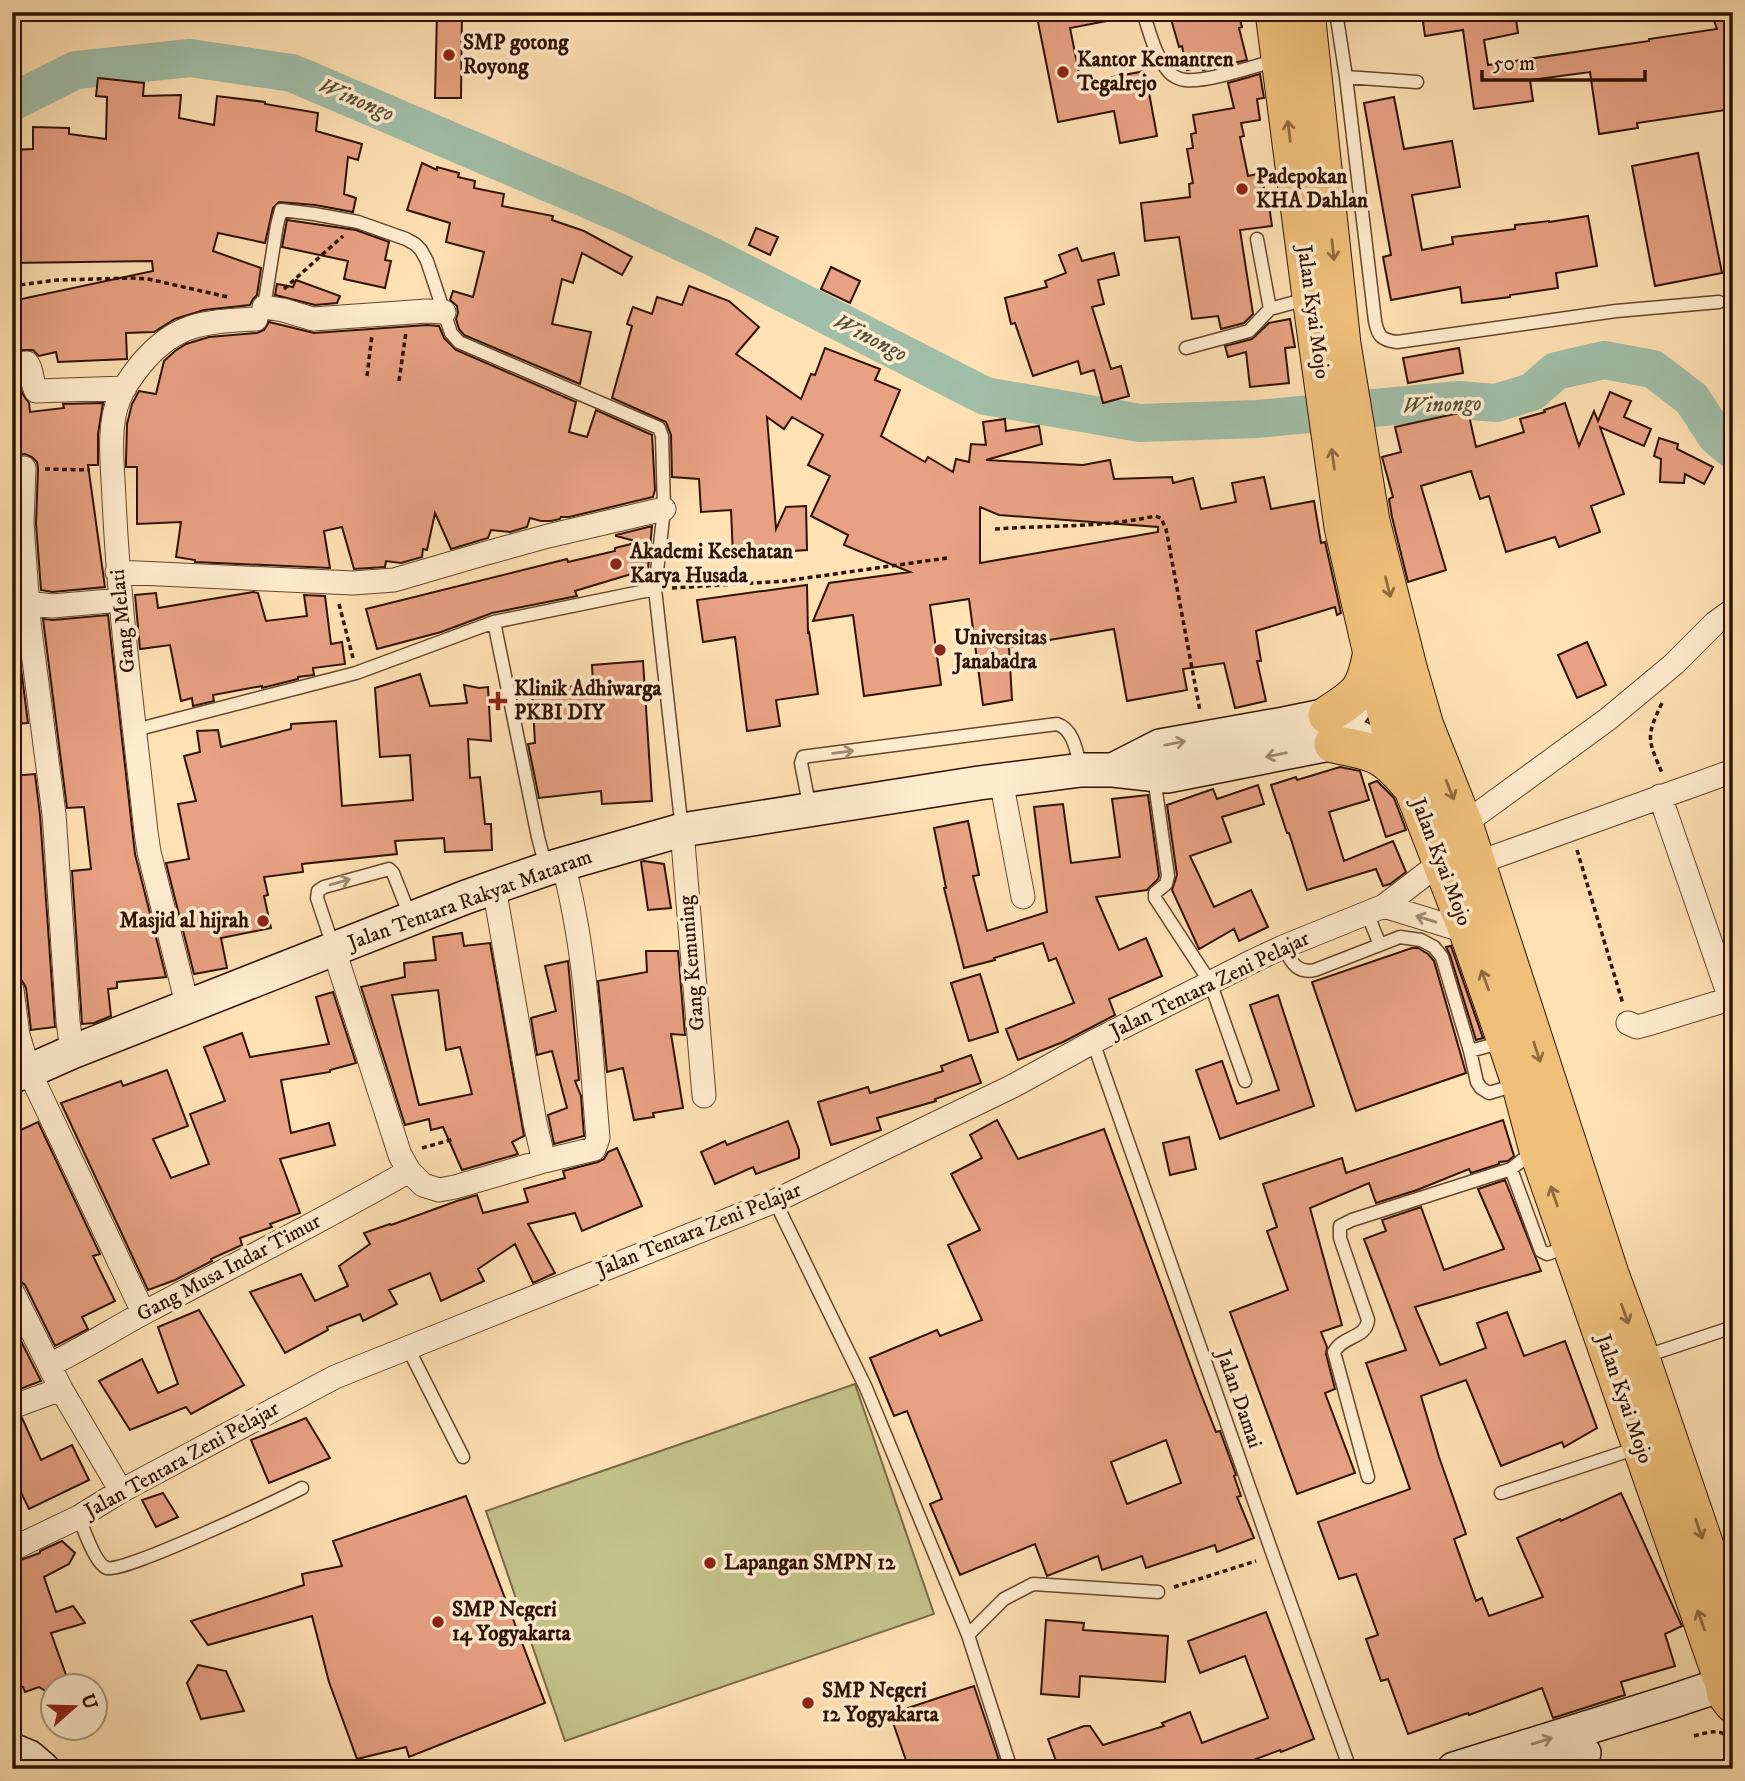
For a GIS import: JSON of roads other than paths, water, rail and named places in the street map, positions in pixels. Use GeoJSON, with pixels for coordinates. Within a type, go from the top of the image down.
{"type":"FeatureCollection","features":[{"type":"Feature","properties":{"kind":"main road","name":"Jalan Kyai Mojo"},"geometry":{"type":"LineString","coordinates":[[1274,12],[1311,297],[1330,344]]}},
{"type":"Feature","properties":{"kind":"main road","name":"Jalan Kyai Mojo"},"geometry":{"type":"LineString","coordinates":[[1306,12],[1330,344],[1357,524],[1372,651],[1464,824],[1597,1279],[1641,1447],[1730,1690]]}},
{"type":"Feature","properties":{"kind":"main road","name":"Jalan Kyai Mojo"},"geometry":{"type":"LineString","coordinates":[[1357,524],[1404,714],[1413,790],[1468,932],[1520,1083],[1525,1161],[1571,1246],[1597,1279],[1640,1358],[1733,1628]]}},
{"type":"Feature","properties":{"kind":"main road"},"geometry":{"type":"LineString","coordinates":[[1372,651],[1363,685],[1347,702],[1330,729],[1384,758],[1413,790]]}},
{"type":"Feature","properties":{"kind":"street","name":"Gang Melati"},"geometry":{"type":"LineString","coordinates":[[188,1008],[149,852],[117,572],[113,427],[118,401],[150,353],[167,338],[191,327],[283,310],[313,319],[444,312]]}},
{"type":"Feature","properties":{"kind":"street"},"geometry":{"type":"LineString","coordinates":[[12,363],[30,365],[36,391],[125,388]]}},
{"type":"Feature","properties":{"kind":"street"},"geometry":{"type":"LineString","coordinates":[[24,468],[17,524],[20,604],[29,622],[54,814],[72,1052]]}},
{"type":"Feature","properties":{"kind":"street"},"geometry":{"type":"LineString","coordinates":[[117,572],[353,583],[394,580],[522,543],[664,509]]}},
{"type":"Feature","properties":{"kind":"street"},"geometry":{"type":"LineString","coordinates":[[20,604],[52,606],[121,600]]}},
{"type":"Feature","properties":{"kind":"street"},"geometry":{"type":"LineString","coordinates":[[1464,824],[1608,719],[1733,610]]}},
{"type":"Feature","properties":{"kind":"street","name":"Jalan Tentara Rakyat Mataram"},"geometry":{"type":"LineString","coordinates":[[21,1074],[410,918],[554,866],[682,830],[1001,780],[1097,770],[1167,776],[1330,729],[1404,714]]}},
{"type":"Feature","properties":{"kind":"street","name":"Jalan Tentara Rakyat Mataram"},"geometry":{"type":"LineString","coordinates":[[1097,770],[1160,746],[1194,740],[1330,729]]}},
{"type":"Feature","properties":{"kind":"street"},"geometry":{"type":"LineString","coordinates":[[1477,863],[1733,771]]}},
{"type":"Feature","properties":{"kind":"street"},"geometry":{"type":"LineString","coordinates":[[1001,780],[1023,897]]}},
{"type":"Feature","properties":{"kind":"street"},"geometry":{"type":"LineString","coordinates":[[1628,1023],[1637,1027],[1731,998],[1665,795]]}},
{"type":"Feature","properties":{"kind":"street","name":"Gang Kemuning"},"geometry":{"type":"LineString","coordinates":[[682,830],[704,1096]]}},
{"type":"Feature","properties":{"kind":"street","name":"Jalan Tentara Zeni Pelajar"},"geometry":{"type":"LineString","coordinates":[[12,1549],[79,1517],[121,1491],[335,1377],[775,1201],[1013,1086],[1210,982],[1283,947],[1375,909],[1441,862]]}},
{"type":"Feature","properties":{"kind":"street"},"geometry":{"type":"LineString","coordinates":[[334,950],[404,1163],[423,1185],[439,1190],[455,1187],[594,1149],[598,1138],[583,970],[569,889],[554,866]]}},
{"type":"Feature","properties":{"kind":"street"},"geometry":{"type":"LineString","coordinates":[[494,887],[544,1161]]}},
{"type":"Feature","properties":{"kind":"street"},"geometry":{"type":"LineString","coordinates":[[1375,909],[1468,932]]}},
{"type":"Feature","properties":{"kind":"street"},"geometry":{"type":"LineString","coordinates":[[12,990],[21,1074],[143,1312]]}},
{"type":"Feature","properties":{"kind":"street","name":"Gang Musa Indar Timur"},"geometry":{"type":"LineString","coordinates":[[49,1365],[143,1312],[360,1199],[404,1163]]}},
{"type":"Feature","properties":{"kind":"street"},"geometry":{"type":"LineString","coordinates":[[12,1291],[61,1389],[121,1491]]}},
{"type":"Feature","properties":{"kind":"street"},"geometry":{"type":"LineString","coordinates":[[12,1407],[61,1389]]}},
{"type":"Feature","properties":{"kind":"street"},"geometry":{"type":"LineString","coordinates":[[1454,1769],[1730,1690]]}},
{"type":"Feature","properties":{"kind":"street"},"geometry":{"type":"LineString","coordinates":[[1533,1769],[1730,1690]]}},
{"type":"Feature","properties":{"kind":"street"},"geometry":{"type":"LineString","coordinates":[[12,1750],[29,1757],[43,1769]]}},
{"type":"Feature","properties":{"kind":"lane"},"geometry":{"type":"LineString","coordinates":[[1143,12],[1162,61],[1177,78],[1204,79],[1280,59]]}},
{"type":"Feature","properties":{"kind":"lane"},"geometry":{"type":"LineString","coordinates":[[1336,12],[1375,321],[1377,332],[1386,341],[1397,342],[1616,310],[1719,302]]}},
{"type":"Feature","properties":{"kind":"lane"},"geometry":{"type":"LineString","coordinates":[[1346,76],[1417,82]]}},
{"type":"Feature","properties":{"kind":"lane"},"geometry":{"type":"LineString","coordinates":[[260,313],[281,210],[358,222],[406,239],[418,247],[427,261],[452,333],[459,342],[659,428],[662,436],[664,509],[656,589],[682,830]]}},
{"type":"Feature","properties":{"kind":"lane"},"geometry":{"type":"LineString","coordinates":[[1257,239],[1270,309]]}},
{"type":"Feature","properties":{"kind":"lane"},"geometry":{"type":"LineString","coordinates":[[1186,348],[1249,331],[1270,309],[1311,297]]}},
{"type":"Feature","properties":{"kind":"lane"},"geometry":{"type":"LineString","coordinates":[[135,730],[356,673],[494,622],[656,589]]}},
{"type":"Feature","properties":{"kind":"lane"},"geometry":{"type":"LineString","coordinates":[[494,622],[538,837],[554,866]]}},
{"type":"Feature","properties":{"kind":"lane"},"geometry":{"type":"LineString","coordinates":[[810,809],[801,763],[803,757],[809,756],[1057,724],[1069,732],[1097,770]]}},
{"type":"Feature","properties":{"kind":"lane"},"geometry":{"type":"LineString","coordinates":[[1153,775],[1168,876],[1166,884],[1155,893],[1155,898],[1210,982],[1245,1081]]}},
{"type":"Feature","properties":{"kind":"lane"},"geometry":{"type":"LineString","coordinates":[[334,950],[317,898],[317,891],[324,887],[389,869],[393,873],[410,918]]}},
{"type":"Feature","properties":{"kind":"lane"},"geometry":{"type":"LineString","coordinates":[[1375,909],[1380,945]]}},
{"type":"Feature","properties":{"kind":"lane"},"geometry":{"type":"LineString","coordinates":[[1283,947],[1291,962],[1306,972],[1315,971],[1400,937],[1420,940],[1434,947],[1442,957],[1477,1082],[1489,1093],[1520,1083]]}},
{"type":"Feature","properties":{"kind":"lane"},"geometry":{"type":"LineString","coordinates":[[1470,1051],[1506,1041]]}},
{"type":"Feature","properties":{"kind":"lane","name":"Jalan Damai"},"geometry":{"type":"LineString","coordinates":[[1093,1042],[1350,1769]]}},
{"type":"Feature","properties":{"kind":"lane"},"geometry":{"type":"LineString","coordinates":[[1368,1477],[1334,1352],[1340,1343],[1361,1333],[1367,1327],[1367,1320],[1339,1238],[1340,1226],[1525,1161]]}},
{"type":"Feature","properties":{"kind":"lane"},"geometry":{"type":"LineString","coordinates":[[775,1201],[866,1388],[968,1635],[1010,1769]]}},
{"type":"Feature","properties":{"kind":"lane"},"geometry":{"type":"LineString","coordinates":[[1640,1358],[1733,1327]]}},
{"type":"Feature","properties":{"kind":"lane"},"geometry":{"type":"LineString","coordinates":[[408,1348],[463,1457]]}},
{"type":"Feature","properties":{"kind":"lane"},"geometry":{"type":"LineString","coordinates":[[1501,1493],[1641,1447]]}},
{"type":"Feature","properties":{"kind":"lane"},"geometry":{"type":"LineString","coordinates":[[79,1517],[98,1560],[104,1567],[111,1569],[223,1525],[302,1488]]}},
{"type":"Feature","properties":{"kind":"lane"},"geometry":{"type":"LineString","coordinates":[[968,1635],[1004,1599],[1033,1584],[1158,1592]]}},
{"type":"Feature","properties":{"kind":"waterway","name":"Winongo"},"geometry":{"type":"LineString","coordinates":[[12,102],[76,70],[190,58],[292,73],[622,214],[711,256],[985,396],[1140,423],[1257,419],[1459,400],[1496,403],[1532,392],[1556,371],[1604,360],[1653,369],[1692,399],[1716,436],[1733,450]]}},
{"type":"Feature","properties":{"kind":"place","name":"SMP gotong Royong"},"geometry":{"type":"Point","coordinates":[449,55]}},
{"type":"Feature","properties":{"kind":"place","name":"Kantor Kemantren Tegalrejo"},"geometry":{"type":"Point","coordinates":[1063,72]}},
{"type":"Feature","properties":{"kind":"place","name":"Padepokan KHA Dahlan"},"geometry":{"type":"Point","coordinates":[1242,189]}},
{"type":"Feature","properties":{"kind":"place","name":"Akademi Kesehatan Karya Husada"},"geometry":{"type":"Point","coordinates":[616,564]}},
{"type":"Feature","properties":{"kind":"place","name":"Universitas Janabadra"},"geometry":{"type":"Point","coordinates":[940,650]}},
{"type":"Feature","properties":{"kind":"place","name":"Klinik Adhiwarga PKBI DIY"},"geometry":{"type":"Point","coordinates":[498,701]}},
{"type":"Feature","properties":{"kind":"place","name":"Masjid al hijrah"},"geometry":{"type":"Point","coordinates":[263,921]}},
{"type":"Feature","properties":{"kind":"place","name":"Lapangan SMPN 12"},"geometry":{"type":"Point","coordinates":[710,1563]}},
{"type":"Feature","properties":{"kind":"place","name":"SMP Negeri 14 Yogyakarta"},"geometry":{"type":"Point","coordinates":[438,1622]}},
{"type":"Feature","properties":{"kind":"place","name":"SMP Negeri 12 Yogyakarta"},"geometry":{"type":"Point","coordinates":[808,1703]}}]}
